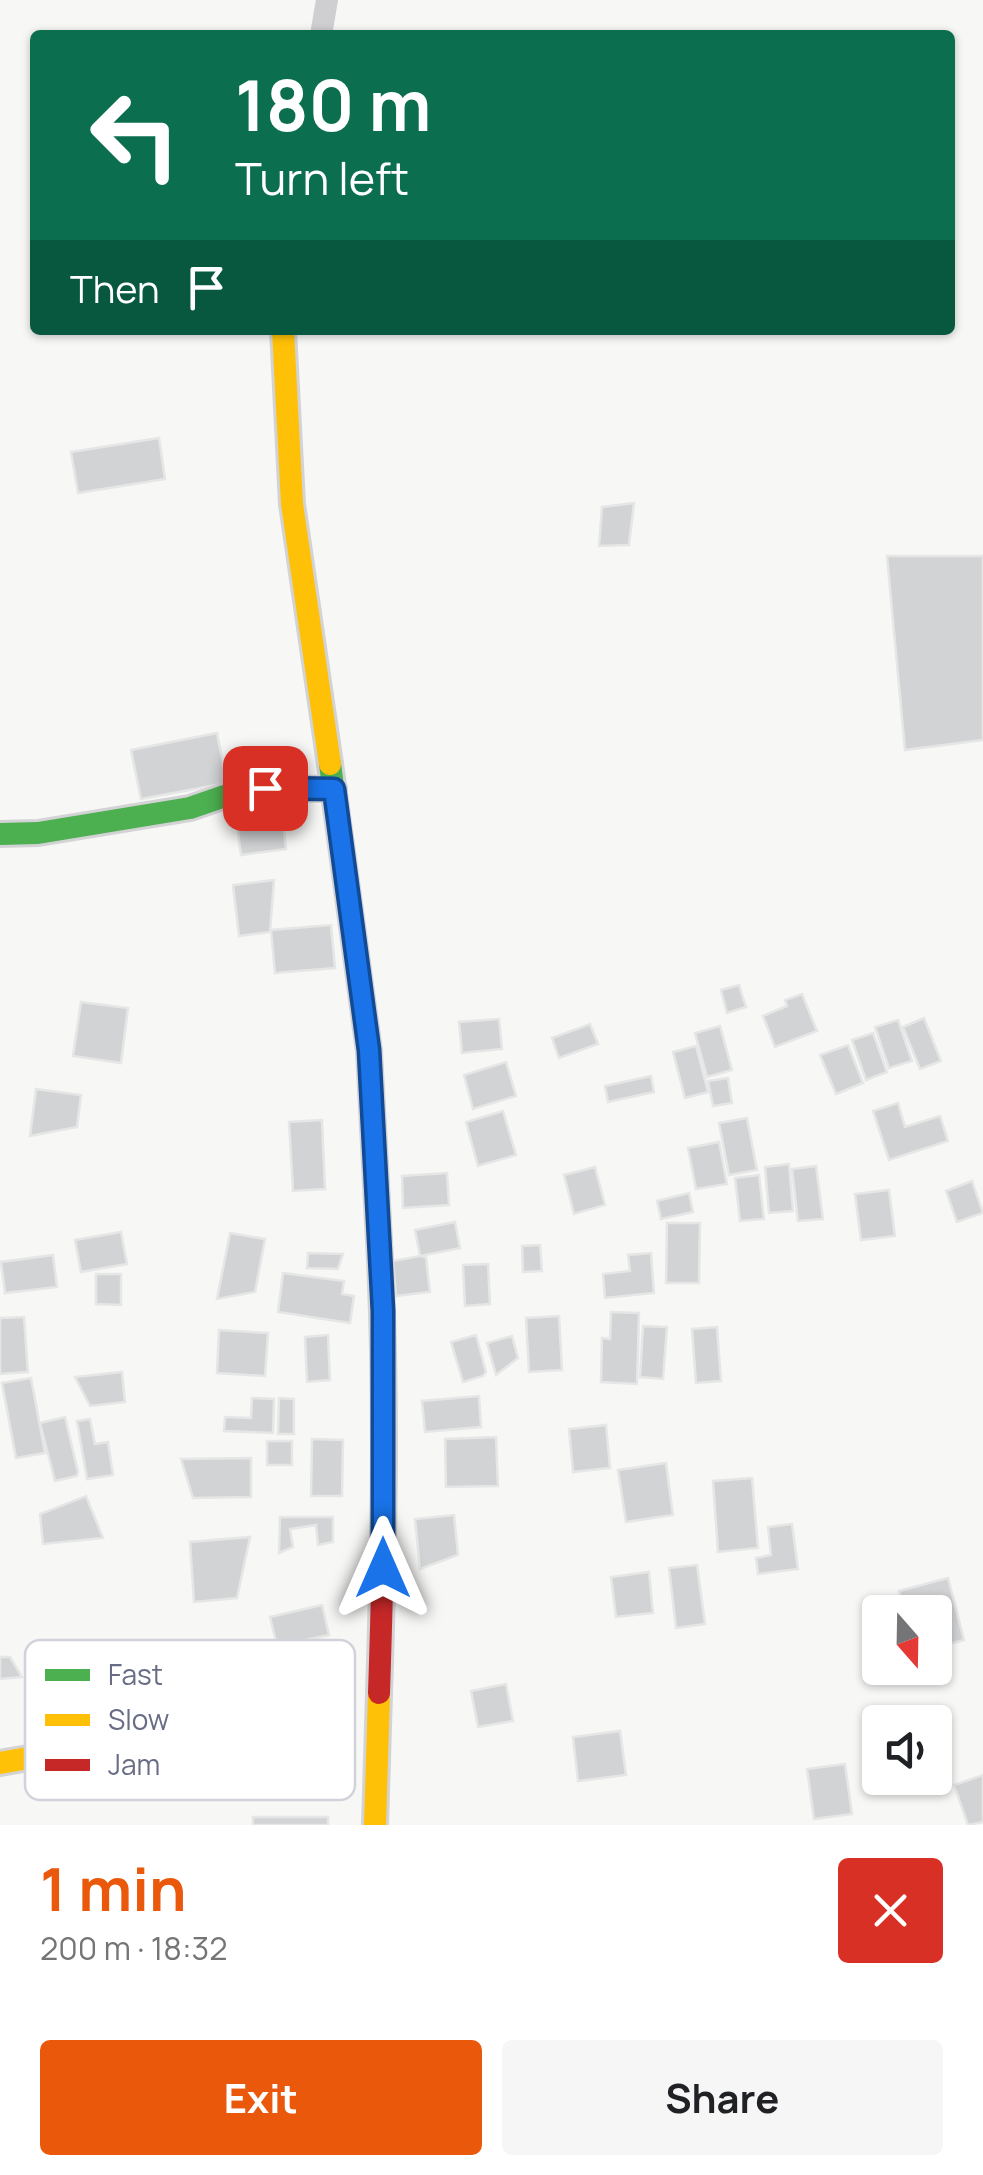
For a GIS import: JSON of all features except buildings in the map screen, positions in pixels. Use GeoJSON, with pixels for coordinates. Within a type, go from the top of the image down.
{"type":"FeatureCollection","features":[{"type":"Feature","properties":{"kind":"street"},"geometry":{"type":"LineString","coordinates":[[323,30],[327,0]]}},
{"type":"Feature","properties":{"kind":"street"},"geometry":{"type":"LineString","coordinates":[[284,335],[292,504],[369,1050],[383,1311],[383,1568],[374,1825]]}},
{"type":"Feature","properties":{"kind":"street"},"geometry":{"type":"LineString","coordinates":[[0,834],[38,833],[190,808],[248,788],[334,789]]}},
{"type":"Feature","properties":{"kind":"street"},"geometry":{"type":"LineString","coordinates":[[0,1763],[25,1759]]}},
{"type":"Feature","properties":{"kind":"traffic: fast"},"geometry":{"type":"LineString","coordinates":[[330,764],[369,1051],[379,1241]]}},
{"type":"Feature","properties":{"kind":"traffic: fast"},"geometry":{"type":"LineString","coordinates":[[0,834],[38,833],[190,808],[248,788],[334,789]]}},
{"type":"Feature","properties":{"kind":"traffic: slow"},"geometry":{"type":"LineString","coordinates":[[283,335],[292,504],[330,764]]}},
{"type":"Feature","properties":{"kind":"traffic: slow"},"geometry":{"type":"LineString","coordinates":[[375,1825],[379,1693]]}},
{"type":"Feature","properties":{"kind":"traffic: slow"},"geometry":{"type":"LineString","coordinates":[[0,1763],[25,1759]]}},
{"type":"Feature","properties":{"kind":"traffic: jam"},"geometry":{"type":"LineString","coordinates":[[379,1241],[384,1467],[379,1693]]}},
{"type":"Feature","properties":{"kind":"route"},"geometry":{"type":"LineString","coordinates":[[265,788],[334,789],[369,1050],[383,1311],[383,1568]]}}]}
